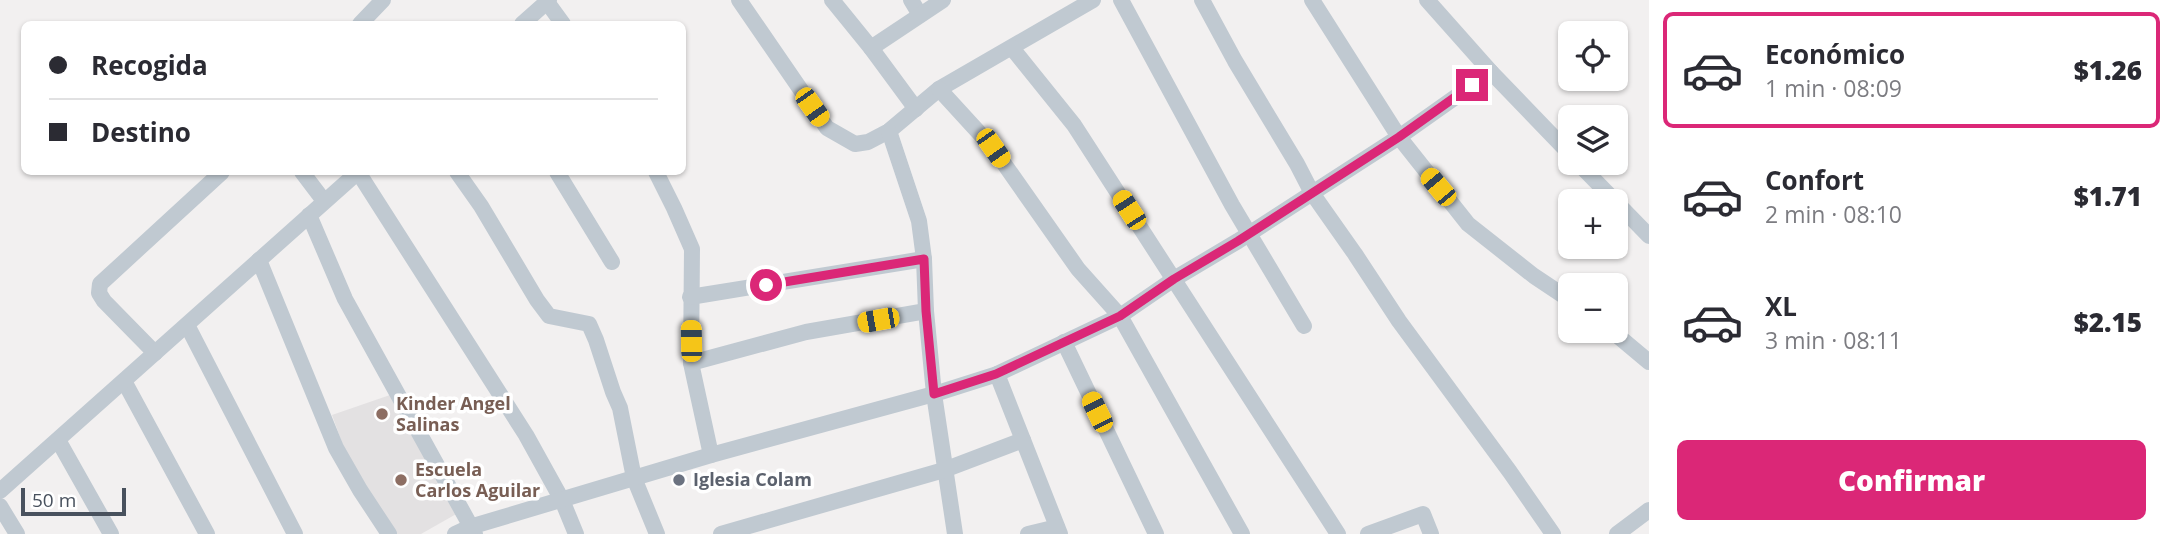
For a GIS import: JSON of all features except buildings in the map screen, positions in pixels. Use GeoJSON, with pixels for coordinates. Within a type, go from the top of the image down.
{"type":"FeatureCollection","features":[{"type":"Feature","properties":{"kind":"street"},"geometry":{"type":"LineString","coordinates":[[363,21],[383,0]]}},
{"type":"Feature","properties":{"kind":"street"},"geometry":{"type":"LineString","coordinates":[[739,0],[827,128],[855,144],[868,142],[889,131],[939,89],[1093,0]]}},
{"type":"Feature","properties":{"kind":"street"},"geometry":{"type":"LineString","coordinates":[[832,0],[916,109]]}},
{"type":"Feature","properties":{"kind":"street"},"geometry":{"type":"LineString","coordinates":[[911,0],[920,15]]}},
{"type":"Feature","properties":{"kind":"street"},"geometry":{"type":"LineString","coordinates":[[871,48],[943,0]]}},
{"type":"Feature","properties":{"kind":"street"},"geometry":{"type":"LineString","coordinates":[[1121,0],[1232,205],[1304,326]]}},
{"type":"Feature","properties":{"kind":"street"},"geometry":{"type":"LineString","coordinates":[[1202,0],[1312,193],[1399,321],[1553,534]]}},
{"type":"Feature","properties":{"kind":"street"},"geometry":{"type":"LineString","coordinates":[[1312,0],[1399,137],[1468,224],[1558,292]]}},
{"type":"Feature","properties":{"kind":"street"},"geometry":{"type":"LineString","coordinates":[[1427,0],[1558,142]]}},
{"type":"Feature","properties":{"kind":"street"},"geometry":{"type":"LineString","coordinates":[[525,21],[548,1],[561,21]]}},
{"type":"Feature","properties":{"kind":"street"},"geometry":{"type":"LineString","coordinates":[[1012,48],[1074,125],[1338,534]]}},
{"type":"Feature","properties":{"kind":"street"},"geometry":{"type":"LineString","coordinates":[[309,215],[345,299],[466,532],[711,454],[934,394],[996,374],[1120,316],[1399,137],[1491,72]]}},
{"type":"Feature","properties":{"kind":"street"},"geometry":{"type":"LineString","coordinates":[[939,89],[993,148],[1078,269],[1120,316],[1241,534]]}},
{"type":"Feature","properties":{"kind":"street"},"geometry":{"type":"LineString","coordinates":[[889,131],[919,221],[934,394],[955,534]]}},
{"type":"Feature","properties":{"kind":"street"},"geometry":{"type":"LineString","coordinates":[[155,353],[104,301],[99,293],[100,284],[219,175]]}},
{"type":"Feature","properties":{"kind":"street"},"geometry":{"type":"LineString","coordinates":[[304,175],[324,201]]}},
{"type":"Feature","properties":{"kind":"street"},"geometry":{"type":"LineString","coordinates":[[0,491],[354,175]]}},
{"type":"Feature","properties":{"kind":"street"},"geometry":{"type":"LineString","coordinates":[[360,175],[526,435],[562,500],[576,534]]}},
{"type":"Feature","properties":{"kind":"street"},"geometry":{"type":"LineString","coordinates":[[459,175],[549,316],[589,324],[620,408],[634,478],[657,534]]}},
{"type":"Feature","properties":{"kind":"street"},"geometry":{"type":"LineString","coordinates":[[559,175],[612,262]]}},
{"type":"Feature","properties":{"kind":"street"},"geometry":{"type":"LineString","coordinates":[[658,175],[692,249],[691,363],[711,454]]}},
{"type":"Feature","properties":{"kind":"street"},"geometry":{"type":"LineString","coordinates":[[1590,175],[1649,236]]}},
{"type":"Feature","properties":{"kind":"street"},"geometry":{"type":"LineString","coordinates":[[690,297],[924,259]]}},
{"type":"Feature","properties":{"kind":"street"},"geometry":{"type":"LineString","coordinates":[[259,260],[336,447],[359,490],[388,534]]}},
{"type":"Feature","properties":{"kind":"street"},"geometry":{"type":"LineString","coordinates":[[691,363],[806,332],[926,311]]}},
{"type":"Feature","properties":{"kind":"street"},"geometry":{"type":"LineString","coordinates":[[187,325],[295,534]]}},
{"type":"Feature","properties":{"kind":"street"},"geometry":{"type":"LineString","coordinates":[[1064,342],[1156,534]]}},
{"type":"Feature","properties":{"kind":"street"},"geometry":{"type":"LineString","coordinates":[[1626,343],[1649,362]]}},
{"type":"Feature","properties":{"kind":"street"},"geometry":{"type":"LineString","coordinates":[[996,374],[1058,531],[1028,534]]}},
{"type":"Feature","properties":{"kind":"street"},"geometry":{"type":"LineString","coordinates":[[124,381],[207,534]]}},
{"type":"Feature","properties":{"kind":"street"},"geometry":{"type":"LineString","coordinates":[[58,440],[111,534]]}},
{"type":"Feature","properties":{"kind":"street"},"geometry":{"type":"LineString","coordinates":[[721,534],[944,470],[1023,440]]}},
{"type":"Feature","properties":{"kind":"street"},"geometry":{"type":"LineString","coordinates":[[0,506],[17,534]]}},
{"type":"Feature","properties":{"kind":"street"},"geometry":{"type":"LineString","coordinates":[[1618,534],[1649,510]]}},
{"type":"Feature","properties":{"kind":"street"},"geometry":{"type":"LineString","coordinates":[[1368,534],[1423,514],[1431,534]]}},
{"type":"Feature","properties":{"kind":"shaded area","name":"Escuela Carlos Aguilar"},"geometry":{"type":"Polygon","coordinates":[[[390,395],[458,513],[421,534],[395,534],[344,448],[332,415],[390,395]]]}},
{"type":"Feature","properties":{"kind":"place","name":"Kinder Angel Salinas"},"geometry":{"type":"Point","coordinates":[382,414]}},
{"type":"Feature","properties":{"kind":"place","name":"Escuela Carlos Aguilar"},"geometry":{"type":"Point","coordinates":[401,480]}},
{"type":"Feature","properties":{"kind":"place","name":"Iglesia Colam"},"geometry":{"type":"Point","coordinates":[679,480]}},
{"type":"Feature","properties":{"kind":"route"},"geometry":{"type":"LineString","coordinates":[[766,285],[924,259],[934,394],[996,374],[1120,316],[1399,137],[1472,85]]}}]}
